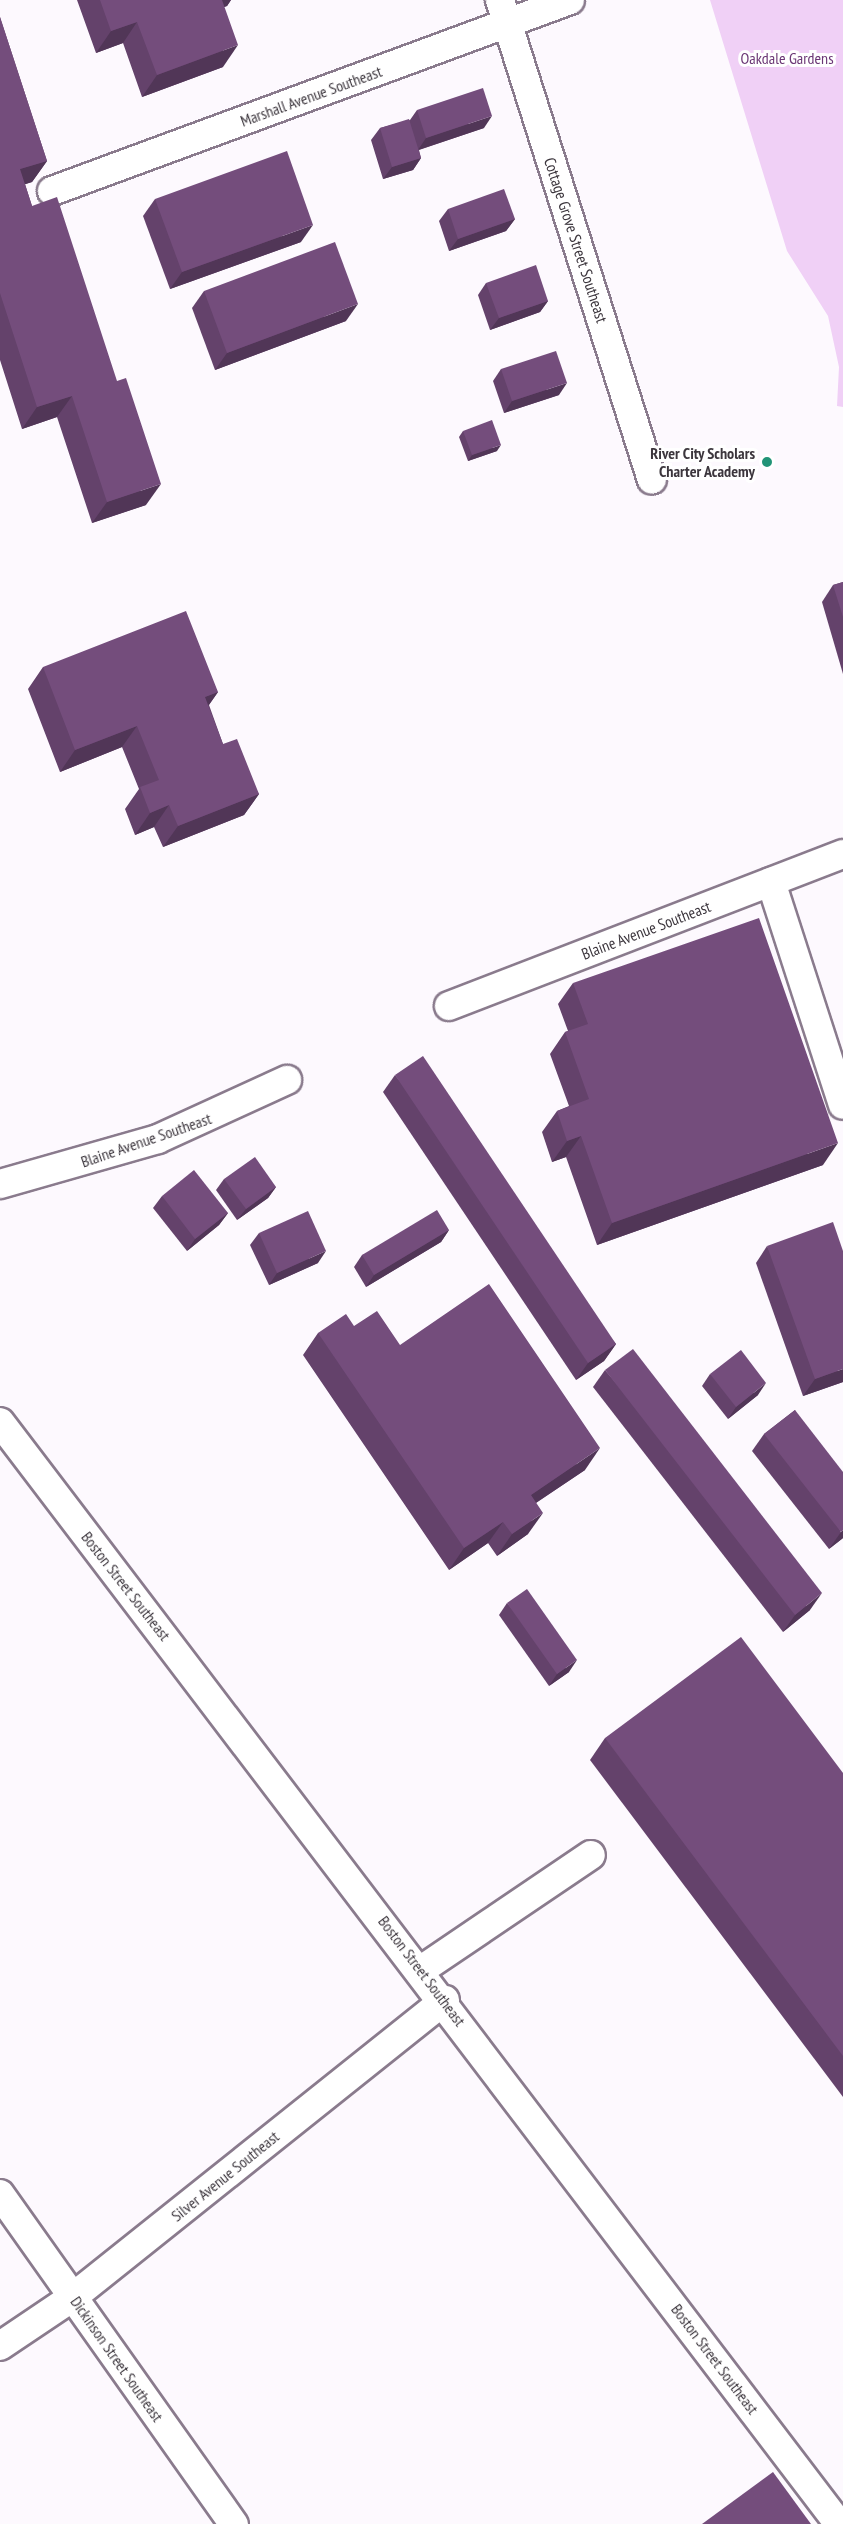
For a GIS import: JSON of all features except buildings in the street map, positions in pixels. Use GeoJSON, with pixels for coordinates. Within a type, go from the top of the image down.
{"type":"FeatureCollection","features":[{"type":"Feature","properties":{"kind":"street","name":"Marshall Avenue Southeast"},"geometry":{"type":"LineString","coordinates":[[52,191],[504,12],[570,0]]}},
{"type":"Feature","properties":{"kind":"street","name":"Cottage Grove Street Southeast"},"geometry":{"type":"LineString","coordinates":[[504,12],[652,480]]}},
{"type":"Feature","properties":{"kind":"street","name":"Blaine Avenue Southeast"},"geometry":{"type":"LineString","coordinates":[[449,1006],[843,854]]}},
{"type":"Feature","properties":{"kind":"street"},"geometry":{"type":"LineString","coordinates":[[771,882],[843,1105]]}},
{"type":"Feature","properties":{"kind":"street","name":"Blaine Avenue Southeast"},"geometry":{"type":"LineString","coordinates":[[0,1184],[158,1139],[287,1080]]}},
{"type":"Feature","properties":{"kind":"street","name":"Boston Street Southeast"},"geometry":{"type":"LineString","coordinates":[[0,1422],[422,1970],[839,2524]]}},
{"type":"Feature","properties":{"kind":"street"},"geometry":{"type":"LineString","coordinates":[[422,1970],[591,1855]]}},
{"type":"Feature","properties":{"kind":"street","name":"Silver Avenue Southeast"},"geometry":{"type":"LineString","coordinates":[[0,2346],[73,2297],[444,2000]]}},
{"type":"Feature","properties":{"kind":"street","name":"Dickinson Street Southeast"},"geometry":{"type":"LineString","coordinates":[[0,2194],[234,2524]]}},
{"type":"Feature","properties":{"kind":"green space","name":"Oakdale Gardens"},"geometry":{"type":"Polygon","coordinates":[[[710,0],[843,0],[843,407],[837,406],[839,367],[828,316],[787,251],[710,0]]]}},
{"type":"Feature","properties":{"kind":"place","name":"River City Scholars Charter Academy"},"geometry":{"type":"Point","coordinates":[767,462]}}]}
